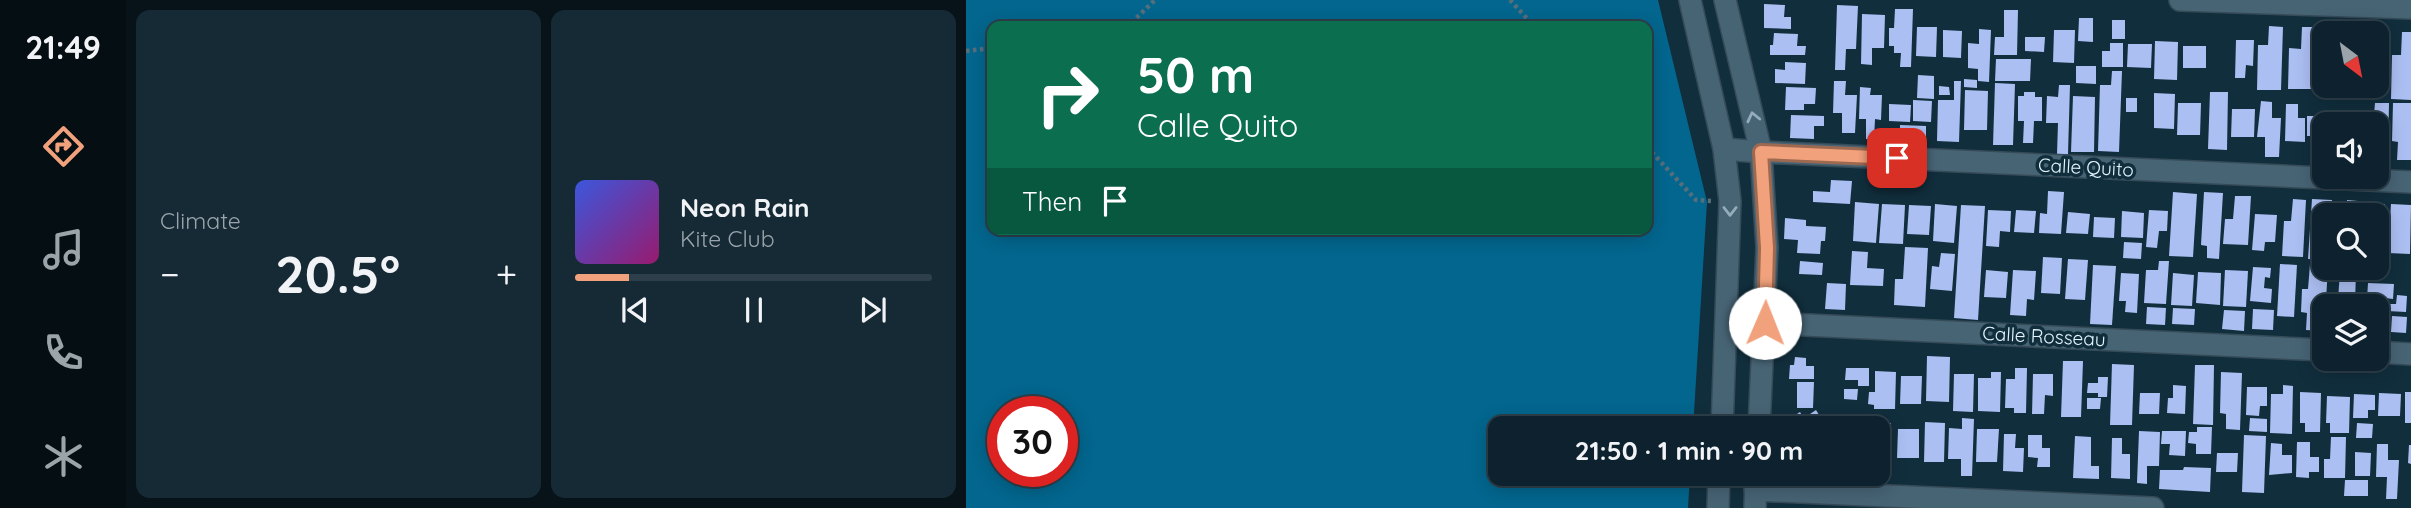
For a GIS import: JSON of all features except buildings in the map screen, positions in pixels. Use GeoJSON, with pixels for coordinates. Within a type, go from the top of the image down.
{"type":"FeatureCollection","features":[{"type":"Feature","properties":{"kind":"street"},"geometry":{"type":"LineString","coordinates":[[1690,0],[1724,149],[1730,201],[1722,416]]}},
{"type":"Feature","properties":{"kind":"street"},"geometry":{"type":"LineString","coordinates":[[1726,0],[1761,152],[1767,248],[1760,416]]}},
{"type":"Feature","properties":{"kind":"street"},"geometry":{"type":"LineString","coordinates":[[2180,0],[2411,8]]}},
{"type":"Feature","properties":{"kind":"street","name":"Calle Quito"},"geometry":{"type":"LineString","coordinates":[[1724,149],[2411,181]]}},
{"type":"Feature","properties":{"kind":"street","name":"Calle Rosseau"},"geometry":{"type":"LineString","coordinates":[[1765,323],[2312,349]]}},
{"type":"Feature","properties":{"kind":"street"},"geometry":{"type":"LineString","coordinates":[[2389,353],[2411,354]]}},
{"type":"Feature","properties":{"kind":"street"},"geometry":{"type":"LineString","coordinates":[[1718,508],[1719,486]]}},
{"type":"Feature","properties":{"kind":"street"},"geometry":{"type":"LineString","coordinates":[[1755,491],[2153,508]]}},
{"type":"Feature","properties":{"kind":"path"},"geometry":{"type":"LineString","coordinates":[[1133,21],[1155,0]]}},
{"type":"Feature","properties":{"kind":"path"},"geometry":{"type":"LineString","coordinates":[[1510,0],[1529,21]]}},
{"type":"Feature","properties":{"kind":"path"},"geometry":{"type":"LineString","coordinates":[[966,51],[987,49]]}},
{"type":"Feature","properties":{"kind":"path"},"geometry":{"type":"LineString","coordinates":[[1652,152],[1696,200],[1730,201]]}},
{"type":"Feature","properties":{"kind":"shaded area"},"geometry":{"type":"Polygon","coordinates":[[[966,0],[1658,0],[1707,202],[1694,416],[1488,416],[1488,486],[1689,486],[1688,508],[966,508],[966,0]]]}},
{"type":"Feature","properties":{"kind":"route"},"geometry":{"type":"LineString","coordinates":[[1765,323],[1767,248],[1761,152],[1897,158]]}}]}
